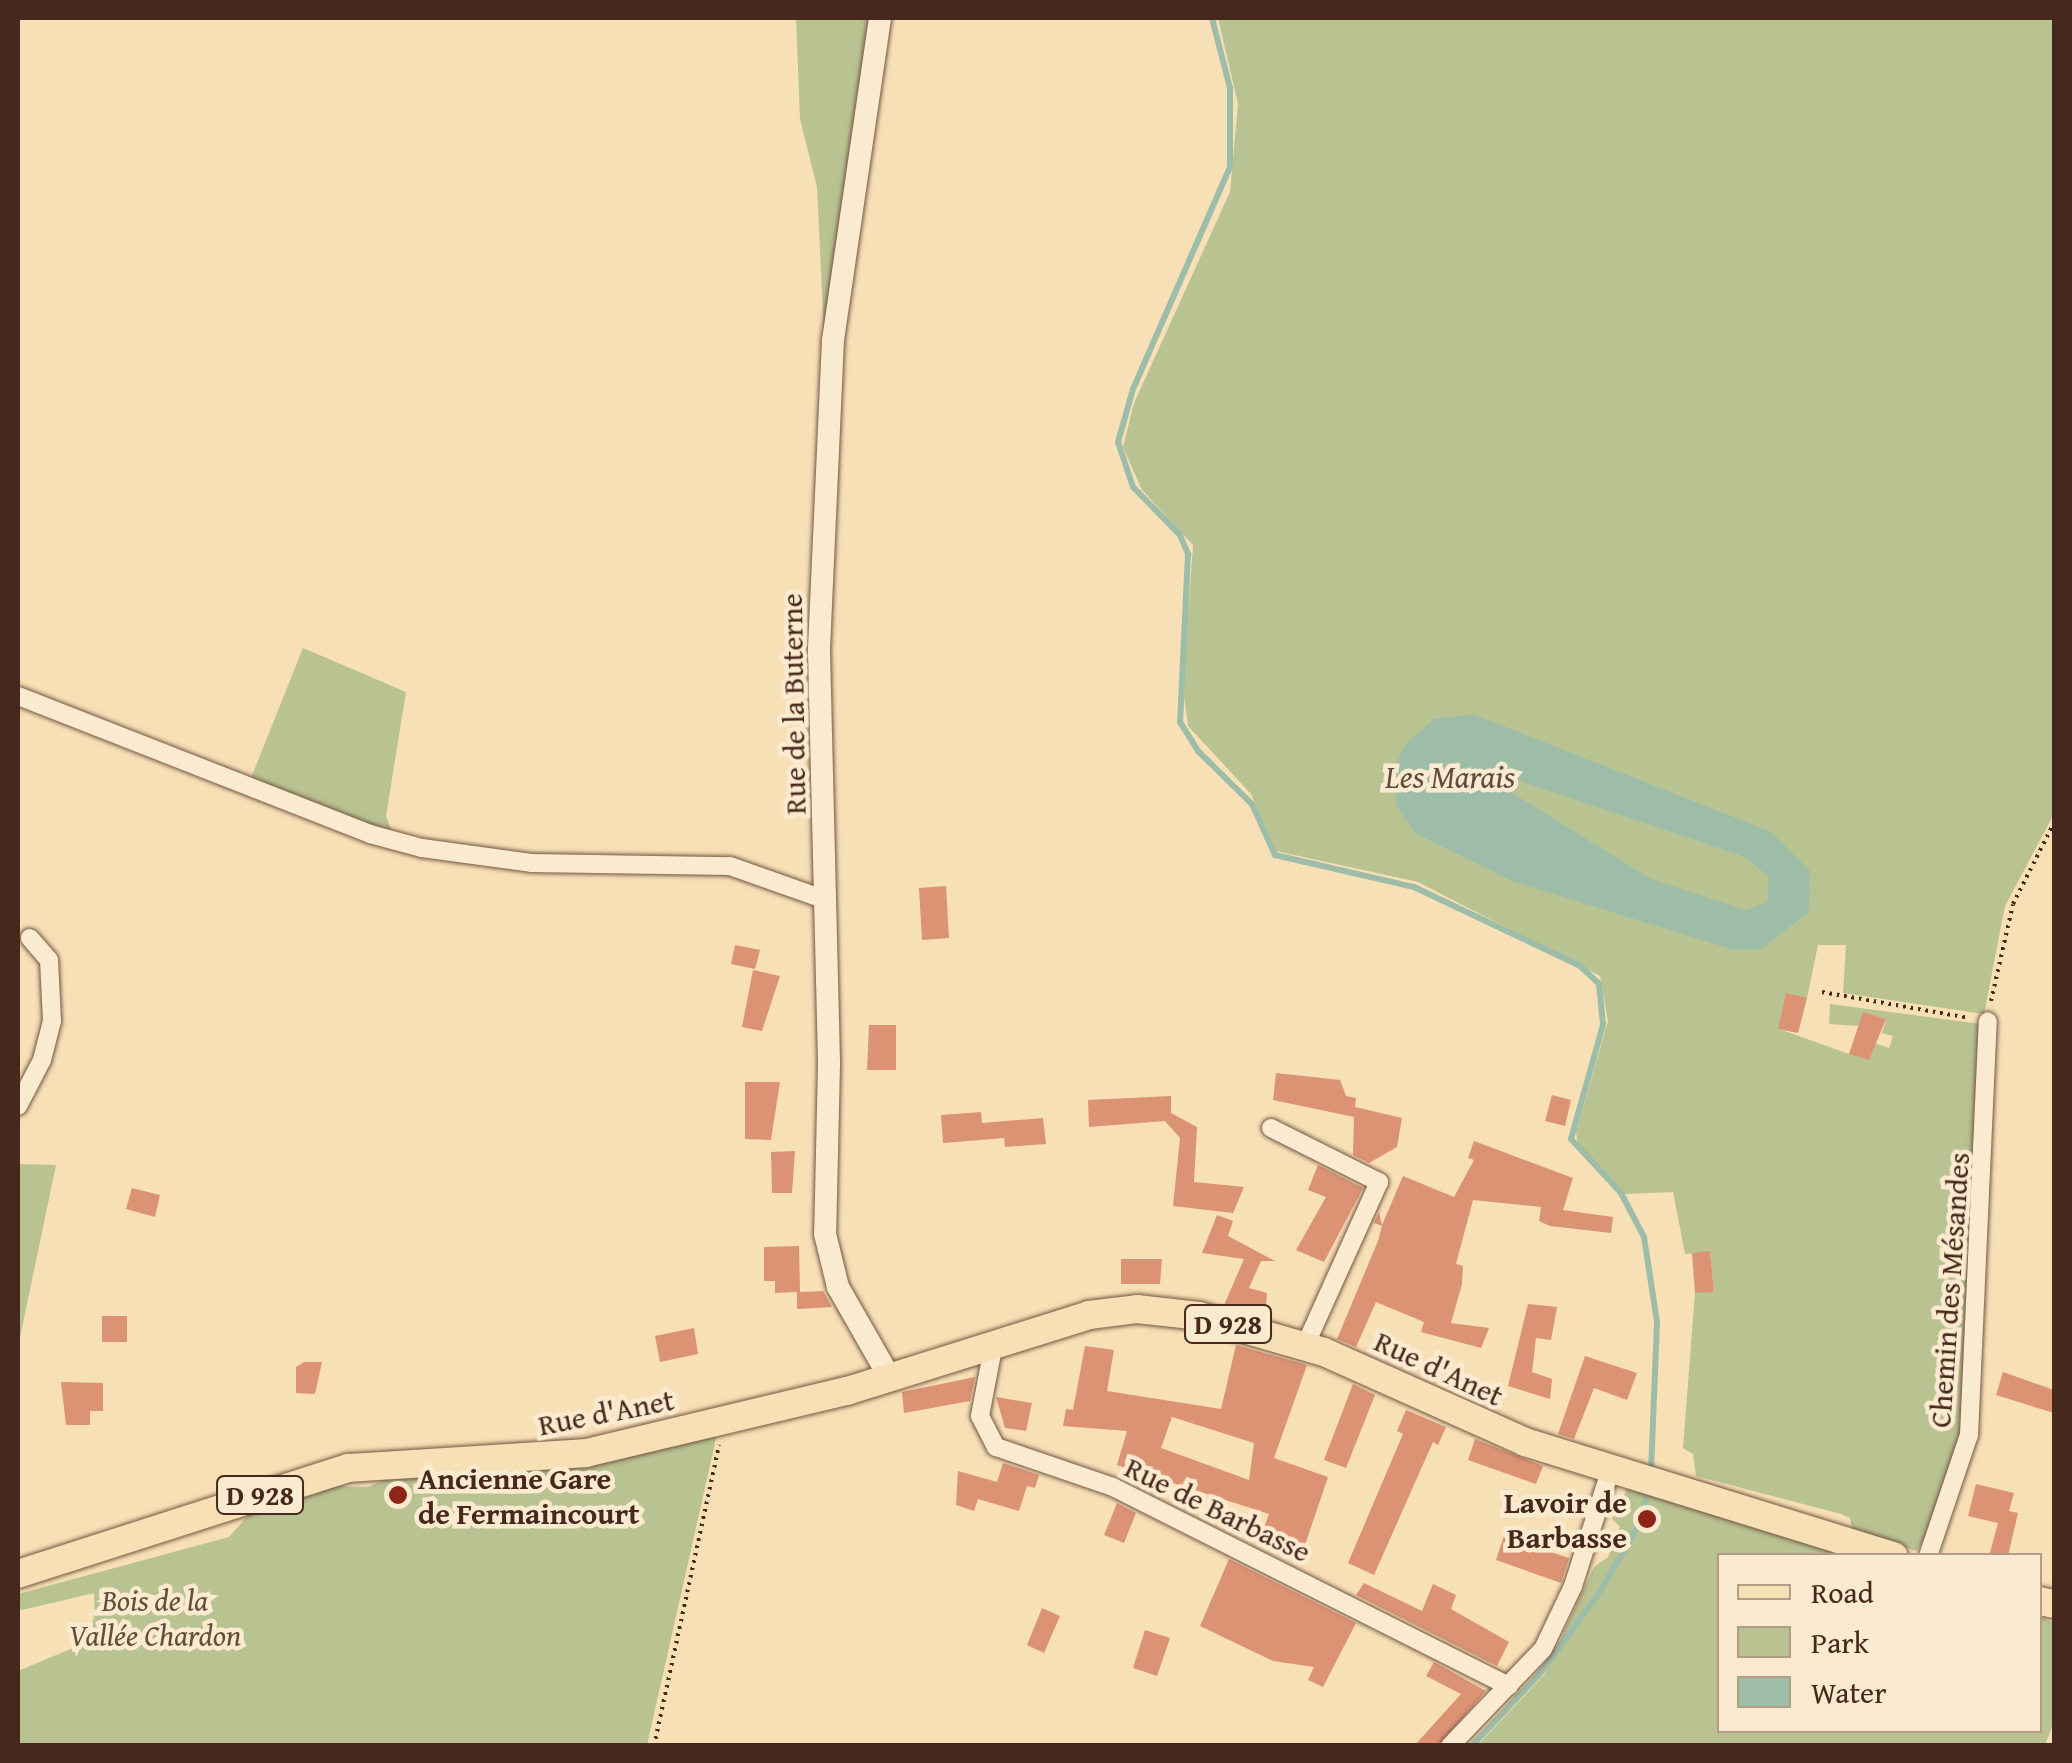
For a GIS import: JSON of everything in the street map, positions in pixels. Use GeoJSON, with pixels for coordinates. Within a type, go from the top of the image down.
{"type":"FeatureCollection","features":[{"type":"Feature","properties":{"kind":"main road","name":"Rue d'Anet"},"geometry":{"type":"LineString","coordinates":[[18,1574],[83,1556],[318,1476],[442,1463],[558,1457],[724,1421],[1090,1315],[1137,1309],[1199,1316],[1305,1346],[1502,1433],[1885,1553]]}},
{"type":"Feature","properties":{"kind":"main road","name":"Rue d'Anet"},"geometry":{"type":"LineString","coordinates":[[442,1463],[886,1373]]}},
{"type":"Feature","properties":{"kind":"street","name":"Rue de la Buterne"},"geometry":{"type":"LineString","coordinates":[[880,18],[828,395],[819,652],[826,900],[825,1234],[838,1287],[886,1373]]}},
{"type":"Feature","properties":{"kind":"street"},"geometry":{"type":"LineString","coordinates":[[18,696],[370,834],[422,848],[531,863],[700,864],[757,874],[826,900]]}},
{"type":"Feature","properties":{"kind":"street"},"geometry":{"type":"LineString","coordinates":[[18,1106],[42,1060],[52,1020],[49,960],[30,938]]}},
{"type":"Feature","properties":{"kind":"street","name":"Chemin des Mésandes"},"geometry":{"type":"LineString","coordinates":[[1929,1553],[1970,1435],[1988,1021]]}},
{"type":"Feature","properties":{"kind":"street"},"geometry":{"type":"LineString","coordinates":[[1271,1128],[1379,1182],[1305,1346]]}},
{"type":"Feature","properties":{"kind":"street","name":"Rue de Barbasse"},"geometry":{"type":"LineString","coordinates":[[994,1343],[980,1416],[996,1447],[1113,1487],[1508,1686]]}},
{"type":"Feature","properties":{"kind":"street"},"geometry":{"type":"LineString","coordinates":[[1450,1746],[1528,1670],[1560,1618],[1621,1471]]}},
{"type":"Feature","properties":{"kind":"path"},"geometry":{"type":"LineString","coordinates":[[1822,992],[1988,1021],[2013,904],[2054,824]]}},
{"type":"Feature","properties":{"kind":"path"},"geometry":{"type":"LineString","coordinates":[[654,1746],[724,1421]]}},
{"type":"Feature","properties":{"kind":"green space"},"geometry":{"type":"Polygon","coordinates":[[[796,18],[870,18],[824,333],[817,187],[800,119],[796,18]]]}},
{"type":"Feature","properties":{"kind":"green space"},"geometry":{"type":"Polygon","coordinates":[[[1218,18],[2054,18],[2054,814],[2005,906],[1984,1014],[1843,993],[1846,945],[1818,945],[1807,998],[1779,1029],[1849,1054],[1874,1043],[1889,1048],[1893,1036],[1882,1033],[1886,1019],[1864,1013],[1859,1026],[1829,1024],[1830,1004],[1981,1024],[1961,1442],[1928,1535],[1916,1551],[1852,1528],[1850,1518],[1841,1514],[1696,1476],[1693,1454],[1683,1448],[1695,1293],[1714,1291],[1710,1252],[1685,1254],[1673,1192],[1625,1194],[1578,1146],[1576,1132],[1608,1021],[1600,976],[1418,882],[1276,851],[1251,794],[1188,726],[1183,687],[1193,545],[1142,490],[1123,447],[1134,403],[1230,192],[1238,104],[1218,18]]]}},
{"type":"Feature","properties":{"kind":"green space"},"geometry":{"type":"Polygon","coordinates":[[[303,648],[406,692],[386,816],[393,835],[251,778],[303,648]]]}},
{"type":"Feature","properties":{"kind":"green space"},"geometry":{"type":"Polygon","coordinates":[[[18,1164],[56,1165],[18,1347],[18,1164]]]}},
{"type":"Feature","properties":{"kind":"green space","name":"Bois de la Vallée Chardon"},"geometry":{"type":"Polygon","coordinates":[[[718,1430],[647,1745],[18,1746],[18,1671],[85,1643],[95,1614],[94,1593],[18,1611],[18,1594],[229,1537],[251,1512],[329,1486],[368,1487],[386,1479],[718,1430]]]}},
{"type":"Feature","properties":{"kind":"green space"},"geometry":{"type":"Polygon","coordinates":[[[1628,1487],[1839,1553],[1717,1553],[1717,1733],[2042,1733],[2042,1618],[2054,1623],[2054,1722],[2045,1745],[1477,1746],[1544,1675],[1594,1567],[1608,1557],[1620,1527],[1612,1519],[1628,1487]]]}},
{"type":"Feature","properties":{"kind":"water","name":"Les Marais"},"geometry":{"type":"Polygon","coordinates":[[[1473,714],[1771,832],[1810,871],[1809,912],[1761,949],[1734,950],[1512,881],[1415,833],[1396,805],[1396,764],[1405,745],[1434,719],[1473,714]],[[1514,779],[1506,781],[1506,789],[1651,879],[1745,910],[1767,902],[1769,877],[1745,857],[1514,779]]]}},
{"type":"Feature","properties":{"kind":"building"},"geometry":{"type":"Polygon","coordinates":[[[946,886],[949,938],[922,940],[919,888],[946,886]]]}},
{"type":"Feature","properties":{"kind":"building"},"geometry":{"type":"Polygon","coordinates":[[[735,945],[760,950],[755,969],[731,964],[735,945]]]}},
{"type":"Feature","properties":{"kind":"building"},"geometry":{"type":"Polygon","coordinates":[[[753,970],[780,976],[762,1031],[742,1027],[753,970]]]}},
{"type":"Feature","properties":{"kind":"building"},"geometry":{"type":"Polygon","coordinates":[[[1786,993],[1807,998],[1798,1033],[1778,1029],[1786,993]]]}},
{"type":"Feature","properties":{"kind":"building"},"geometry":{"type":"Polygon","coordinates":[[[1863,1012],[1886,1019],[1869,1060],[1849,1054],[1863,1012]]]}},
{"type":"Feature","properties":{"kind":"building"},"geometry":{"type":"Polygon","coordinates":[[[869,1025],[896,1025],[896,1070],[867,1070],[869,1025]]]}},
{"type":"Feature","properties":{"kind":"building"},"geometry":{"type":"Polygon","coordinates":[[[1276,1073],[1340,1080],[1346,1096],[1356,1098],[1355,1107],[1402,1118],[1397,1147],[1369,1163],[1353,1155],[1354,1117],[1273,1100],[1276,1073]]]}},
{"type":"Feature","properties":{"kind":"building"},"geometry":{"type":"Polygon","coordinates":[[[745,1082],[780,1082],[771,1140],[745,1139],[745,1082]]]}},
{"type":"Feature","properties":{"kind":"building"},"geometry":{"type":"Polygon","coordinates":[[[1552,1095],[1571,1100],[1565,1126],[1545,1121],[1552,1095]]]}},
{"type":"Feature","properties":{"kind":"building"},"geometry":{"type":"Polygon","coordinates":[[[1171,1096],[1171,1113],[1197,1127],[1194,1182],[1244,1187],[1233,1213],[1173,1206],[1180,1138],[1165,1121],[1089,1127],[1088,1100],[1171,1096]]]}},
{"type":"Feature","properties":{"kind":"building"},"geometry":{"type":"Polygon","coordinates":[[[981,1112],[982,1123],[1043,1118],[1046,1144],[1005,1147],[1004,1138],[943,1143],[941,1115],[981,1112]]]}},
{"type":"Feature","properties":{"kind":"building"},"geometry":{"type":"Polygon","coordinates":[[[1474,1141],[1573,1178],[1563,1210],[1613,1217],[1611,1233],[1550,1226],[1539,1221],[1541,1207],[1473,1200],[1456,1264],[1463,1266],[1462,1284],[1451,1323],[1489,1328],[1481,1348],[1421,1332],[1424,1322],[1376,1302],[1356,1347],[1337,1339],[1378,1241],[1382,1226],[1374,1223],[1379,1212],[1382,1225],[1403,1176],[1454,1197],[1474,1160],[1468,1158],[1474,1141]]]}},
{"type":"Feature","properties":{"kind":"building"},"geometry":{"type":"Polygon","coordinates":[[[795,1151],[792,1193],[772,1193],[771,1152],[795,1151]]]}},
{"type":"Feature","properties":{"kind":"building"},"geometry":{"type":"Polygon","coordinates":[[[1318,1165],[1363,1188],[1324,1262],[1296,1250],[1326,1197],[1308,1190],[1318,1165]]]}},
{"type":"Feature","properties":{"kind":"building"},"geometry":{"type":"Polygon","coordinates":[[[132,1188],[160,1195],[155,1217],[126,1209],[132,1188]]]}},
{"type":"Feature","properties":{"kind":"building"},"geometry":{"type":"Polygon","coordinates":[[[1217,1215],[1233,1221],[1228,1236],[1275,1261],[1261,1261],[1249,1288],[1267,1293],[1265,1317],[1224,1305],[1244,1259],[1202,1253],[1217,1215]]]}},
{"type":"Feature","properties":{"kind":"building"},"geometry":{"type":"Polygon","coordinates":[[[799,1246],[800,1292],[823,1291],[832,1307],[797,1309],[797,1292],[775,1293],[775,1281],[764,1281],[764,1247],[799,1246]]]}},
{"type":"Feature","properties":{"kind":"building"},"geometry":{"type":"Polygon","coordinates":[[[1710,1251],[1714,1292],[1695,1293],[1692,1253],[1710,1251]]]}},
{"type":"Feature","properties":{"kind":"building"},"geometry":{"type":"Polygon","coordinates":[[[1121,1259],[1162,1259],[1160,1284],[1121,1284],[1121,1259]]]}},
{"type":"Feature","properties":{"kind":"building"},"geometry":{"type":"Polygon","coordinates":[[[1528,1304],[1557,1307],[1551,1340],[1536,1338],[1532,1372],[1552,1379],[1550,1399],[1508,1386],[1528,1304]]]}},
{"type":"Feature","properties":{"kind":"building"},"geometry":{"type":"Polygon","coordinates":[[[102,1316],[127,1316],[127,1342],[102,1342],[102,1316]]]}},
{"type":"Feature","properties":{"kind":"building"},"geometry":{"type":"Polygon","coordinates":[[[694,1328],[698,1354],[660,1362],[655,1336],[694,1328]]]}},
{"type":"Feature","properties":{"kind":"building"},"geometry":{"type":"Polygon","coordinates":[[[1236,1345],[1307,1365],[1274,1458],[1328,1477],[1303,1551],[1261,1536],[1269,1514],[1117,1465],[1127,1431],[1063,1426],[1066,1409],[1073,1410],[1085,1346],[1114,1350],[1107,1391],[1221,1409],[1236,1345]],[[1172,1417],[1161,1448],[1249,1480],[1254,1443],[1172,1417]]]}},
{"type":"Feature","properties":{"kind":"building"},"geometry":{"type":"Polygon","coordinates":[[[1585,1356],[1637,1373],[1627,1400],[1594,1388],[1574,1439],[1558,1434],[1585,1356]]]}},
{"type":"Feature","properties":{"kind":"building"},"geometry":{"type":"Polygon","coordinates":[[[304,1362],[322,1362],[315,1394],[296,1393],[296,1367],[304,1362]]]}},
{"type":"Feature","properties":{"kind":"building"},"geometry":{"type":"Polygon","coordinates":[[[2003,1372],[2054,1390],[2054,1413],[1996,1395],[2003,1372]]]}},
{"type":"Feature","properties":{"kind":"building"},"geometry":{"type":"Polygon","coordinates":[[[975,1377],[970,1401],[904,1413],[902,1392],[975,1377]]]}},
{"type":"Feature","properties":{"kind":"building"},"geometry":{"type":"Polygon","coordinates":[[[61,1382],[103,1383],[103,1411],[90,1411],[90,1425],[66,1425],[61,1382]]]}},
{"type":"Feature","properties":{"kind":"building"},"geometry":{"type":"Polygon","coordinates":[[[1353,1384],[1375,1395],[1346,1468],[1324,1460],[1353,1384]]]}},
{"type":"Feature","properties":{"kind":"building"},"geometry":{"type":"Polygon","coordinates":[[[996,1397],[1032,1403],[1026,1431],[1005,1428],[996,1397]]]}},
{"type":"Feature","properties":{"kind":"building"},"geometry":{"type":"Polygon","coordinates":[[[1406,1410],[1446,1427],[1438,1445],[1433,1442],[1374,1575],[1348,1563],[1403,1434],[1397,1431],[1406,1410]]]}},
{"type":"Feature","properties":{"kind":"building"},"geometry":{"type":"Polygon","coordinates":[[[1475,1439],[1543,1466],[1536,1484],[1468,1460],[1475,1439]]]}},
{"type":"Feature","properties":{"kind":"building"},"geometry":{"type":"Polygon","coordinates":[[[1003,1463],[1039,1475],[1035,1488],[1027,1486],[1019,1511],[978,1499],[974,1511],[956,1505],[958,1471],[997,1482],[1003,1463]]]}},
{"type":"Feature","properties":{"kind":"building"},"geometry":{"type":"Polygon","coordinates":[[[1976,1484],[2014,1493],[2009,1511],[2018,1513],[2009,1553],[1990,1553],[1998,1523],[1968,1516],[1976,1484]]]}},
{"type":"Feature","properties":{"kind":"building"},"geometry":{"type":"Polygon","coordinates":[[[1117,1503],[1136,1513],[1124,1543],[1104,1535],[1117,1503]]]}},
{"type":"Feature","properties":{"kind":"building"},"geometry":{"type":"Polygon","coordinates":[[[1504,1536],[1569,1558],[1561,1583],[1496,1560],[1504,1536]]]}},
{"type":"Feature","properties":{"kind":"building"},"geometry":{"type":"Polygon","coordinates":[[[1229,1559],[1356,1623],[1323,1687],[1308,1680],[1314,1667],[1273,1661],[1200,1626],[1229,1559]]]}},
{"type":"Feature","properties":{"kind":"building"},"geometry":{"type":"Polygon","coordinates":[[[1364,1583],[1422,1611],[1433,1584],[1456,1595],[1451,1609],[1509,1642],[1497,1666],[1356,1595],[1364,1583]]]}},
{"type":"Feature","properties":{"kind":"building"},"geometry":{"type":"Polygon","coordinates":[[[1042,1608],[1060,1616],[1044,1653],[1027,1645],[1042,1608]]]}},
{"type":"Feature","properties":{"kind":"building"},"geometry":{"type":"Polygon","coordinates":[[[1145,1630],[1170,1638],[1157,1676],[1133,1668],[1145,1630]]]}},
{"type":"Feature","properties":{"kind":"building"},"geometry":{"type":"Polygon","coordinates":[[[1434,1662],[1486,1691],[1438,1746],[1414,1746],[1461,1694],[1426,1676],[1434,1662]]]}},
{"type":"Feature","properties":{"kind":"waterway"},"geometry":{"type":"LineString","coordinates":[[1212,18],[1230,88],[1230,167],[1133,389],[1118,442],[1133,487],[1180,535],[1188,554],[1180,722],[1198,751],[1252,804],[1275,855],[1414,887],[1580,966],[1599,984],[1603,1025],[1571,1139],[1621,1193],[1644,1237],[1657,1322],[1651,1473]]}},
{"type":"Feature","properties":{"kind":"waterway"},"geometry":{"type":"LineString","coordinates":[[1472,1746],[1539,1675],[1599,1593],[1636,1530],[1649,1490]]}},
{"type":"Feature","properties":{"kind":"place","name":"Ancienne Gare de Fermaincourt"},"geometry":{"type":"Point","coordinates":[398,1495]}},
{"type":"Feature","properties":{"kind":"place","name":"Lavoir de Barbasse"},"geometry":{"type":"Point","coordinates":[1647,1519]}}]}
